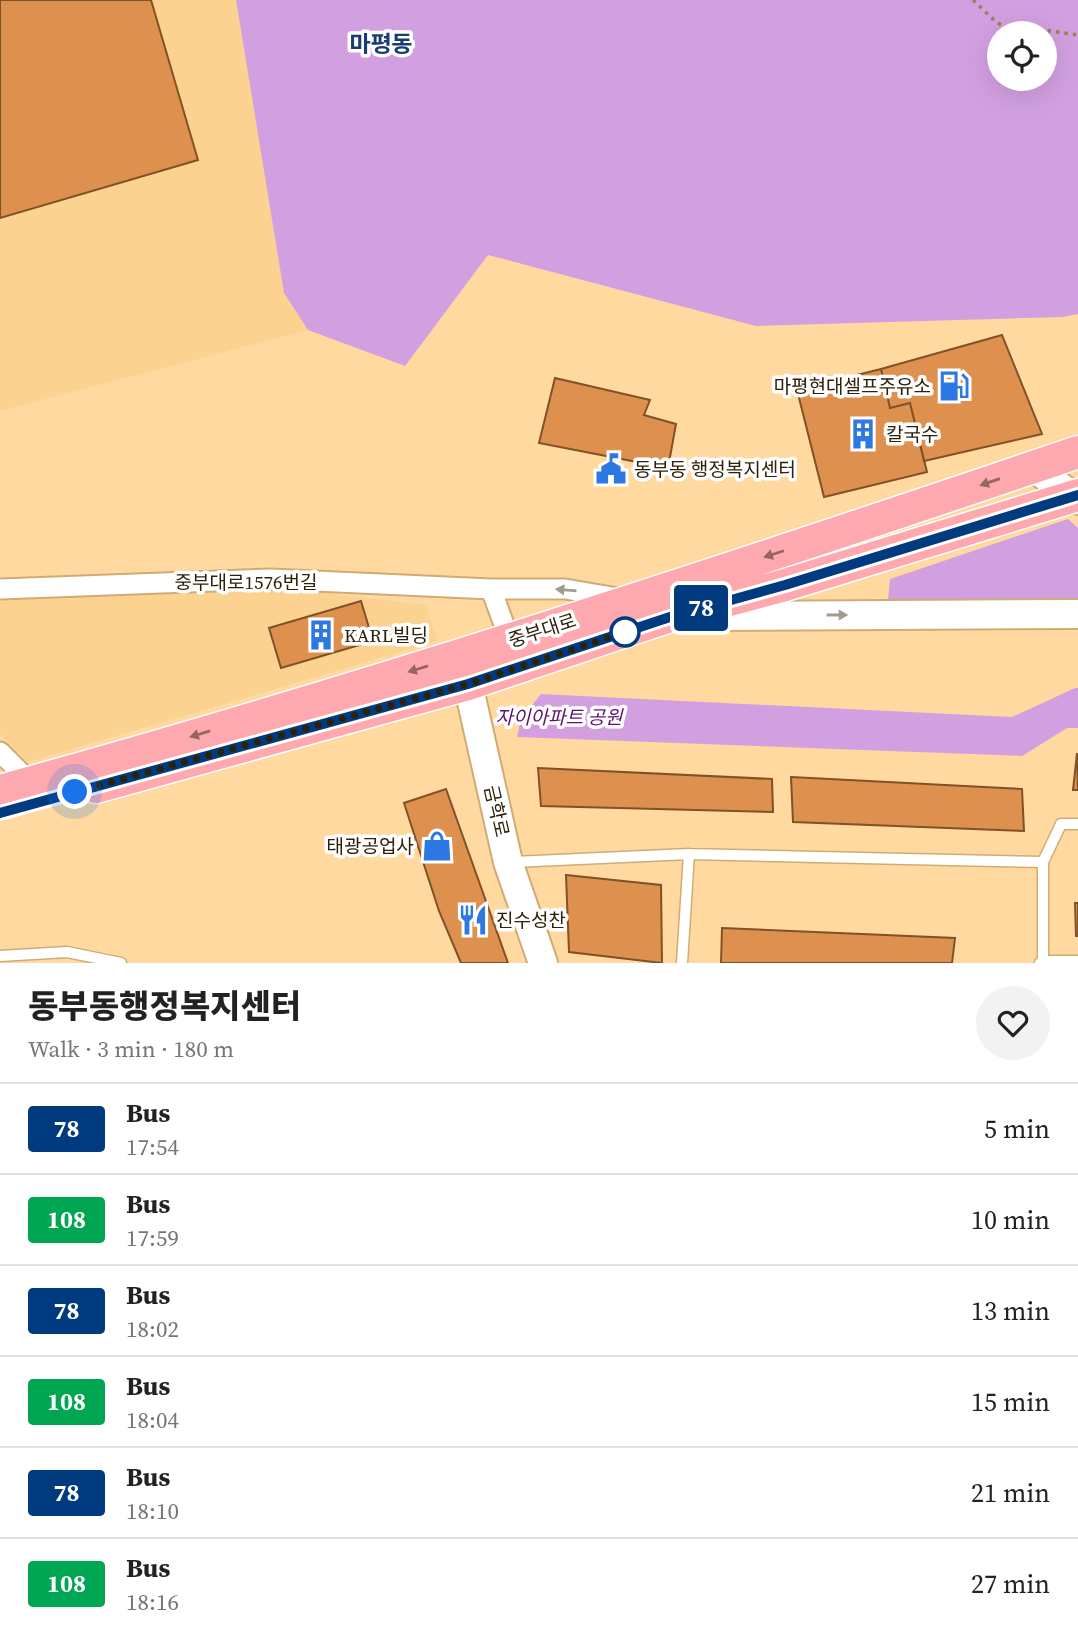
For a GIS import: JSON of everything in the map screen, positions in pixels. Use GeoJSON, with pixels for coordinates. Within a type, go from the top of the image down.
{"type":"FeatureCollection","features":[{"type":"Feature","properties":{"kind":"main road","name":"중부대로"},"geometry":{"type":"LineString","coordinates":[[0,813],[464,670],[510,641],[1078,452]]}},
{"type":"Feature","properties":{"kind":"main road"},"geometry":{"type":"LineString","coordinates":[[1034,467],[1076,497]]}},
{"type":"Feature","properties":{"kind":"main road","name":"중부대로"},"geometry":{"type":"LineString","coordinates":[[0,791],[173,742],[670,617],[1076,497]]}},
{"type":"Feature","properties":{"kind":"main road"},"geometry":{"type":"LineString","coordinates":[[670,617],[1078,614]]}},
{"type":"Feature","properties":{"kind":"main road","name":"금학로"},"geometry":{"type":"LineString","coordinates":[[464,670],[509,862],[543,963]]}},
{"type":"Feature","properties":{"kind":"street","name":"중부대로1576번길"},"geometry":{"type":"LineString","coordinates":[[0,589],[271,579],[491,589],[565,589],[634,600]]}},
{"type":"Feature","properties":{"kind":"street"},"geometry":{"type":"LineString","coordinates":[[491,589],[510,641]]}},
{"type":"Feature","properties":{"kind":"street"},"geometry":{"type":"LineString","coordinates":[[0,752],[30,782]]}},
{"type":"Feature","properties":{"kind":"lane"},"geometry":{"type":"LineString","coordinates":[[1078,824],[1061,824],[1043,862],[1042,962],[1078,961]]}},
{"type":"Feature","properties":{"kind":"lane"},"geometry":{"type":"LineString","coordinates":[[509,862],[689,854],[1043,862]]}},
{"type":"Feature","properties":{"kind":"lane"},"geometry":{"type":"LineString","coordinates":[[682,963],[689,854]]}},
{"type":"Feature","properties":{"kind":"lane"},"geometry":{"type":"LineString","coordinates":[[0,956],[66,952],[121,963]]}},
{"type":"Feature","properties":{"kind":"path"},"geometry":{"type":"LineString","coordinates":[[973,0],[1007,29],[1044,30],[1078,35]]}},
{"type":"Feature","properties":{"kind":"shaded area"},"geometry":{"type":"Polygon","coordinates":[[[0,0],[236,0],[284,293],[308,330],[0,411],[0,0]]]}},
{"type":"Feature","properties":{"kind":"shaded area"},"geometry":{"type":"Polygon","coordinates":[[[271,587],[426,605],[437,641],[28,762],[0,734],[0,599],[271,587]]]}},
{"type":"Feature","properties":{"kind":"green space"},"geometry":{"type":"Polygon","coordinates":[[[236,0],[1078,0],[1078,314],[1062,317],[756,326],[488,255],[405,366],[308,330],[284,293],[236,0]]]}},
{"type":"Feature","properties":{"kind":"green space"},"geometry":{"type":"Polygon","coordinates":[[[1068,519],[1078,528],[1078,603],[888,600],[890,579],[1068,519]]]}},
{"type":"Feature","properties":{"kind":"green space","name":"자이아파트 공원"},"geometry":{"type":"Polygon","coordinates":[[[1078,688],[1078,728],[1067,728],[1022,756],[517,737],[521,719],[541,694],[1012,717],[1078,688]]]}},
{"type":"Feature","properties":{"kind":"building"},"geometry":{"type":"Polygon","coordinates":[[[0,0],[151,0],[198,160],[0,218],[0,0]]]}},
{"type":"Feature","properties":{"kind":"building","name":"마평현대셀프주유소"},"geometry":{"type":"Polygon","coordinates":[[[1002,335],[1042,434],[924,461],[910,403],[890,408],[881,369],[1002,335]]]}},
{"type":"Feature","properties":{"kind":"building","name":"칼국수"},"geometry":{"type":"Polygon","coordinates":[[[881,369],[890,408],[910,403],[927,472],[824,497],[797,390],[881,369]]]}},
{"type":"Feature","properties":{"kind":"building"},"geometry":{"type":"Polygon","coordinates":[[[555,378],[650,400],[644,415],[676,424],[668,468],[539,443],[555,378]]]}},
{"type":"Feature","properties":{"kind":"building","name":"KARL빌딩"},"geometry":{"type":"Polygon","coordinates":[[[361,601],[373,641],[281,668],[269,628],[361,601]]]}},
{"type":"Feature","properties":{"kind":"building"},"geometry":{"type":"Polygon","coordinates":[[[1077,753],[1078,790],[1073,790],[1077,753]]]}},
{"type":"Feature","properties":{"kind":"building"},"geometry":{"type":"Polygon","coordinates":[[[538,768],[772,779],[773,812],[541,806],[538,768]]]}},
{"type":"Feature","properties":{"kind":"building"},"geometry":{"type":"Polygon","coordinates":[[[791,777],[1022,789],[1024,831],[793,822],[791,777]]]}},
{"type":"Feature","properties":{"kind":"building"},"geometry":{"type":"Polygon","coordinates":[[[446,789],[508,963],[461,963],[439,911],[404,803],[446,789]]]}},
{"type":"Feature","properties":{"kind":"building"},"geometry":{"type":"Polygon","coordinates":[[[566,875],[661,885],[662,963],[569,952],[566,875]]]}},
{"type":"Feature","properties":{"kind":"building"},"geometry":{"type":"Polygon","coordinates":[[[1075,903],[1078,903],[1078,936],[1076,936],[1075,903]]]}},
{"type":"Feature","properties":{"kind":"building"},"geometry":{"type":"Polygon","coordinates":[[[722,928],[955,938],[952,963],[721,963],[722,928]]]}},
{"type":"Feature","properties":{"kind":"bus line","name":"78"},"geometry":{"type":"LineString","coordinates":[[0,813],[468,684],[670,617],[785,585],[1078,495]]}},
{"type":"Feature","properties":{"kind":"place","name":"마평현대셀프주유소"},"geometry":{"type":"Point","coordinates":[954,386]}},
{"type":"Feature","properties":{"kind":"place","name":"칼국수"},"geometry":{"type":"Point","coordinates":[863,434]}},
{"type":"Feature","properties":{"kind":"place","name":"동부동 행정복지센터"},"geometry":{"type":"Point","coordinates":[611,469]}},
{"type":"Feature","properties":{"kind":"place","name":"KARL빌딩"},"geometry":{"type":"Point","coordinates":[321,635]}},
{"type":"Feature","properties":{"kind":"place","name":"태광공업사"},"geometry":{"type":"Point","coordinates":[437,846]}},
{"type":"Feature","properties":{"kind":"place","name":"진수성찬"},"geometry":{"type":"Point","coordinates":[473,920]}},
{"type":"Feature","properties":{"kind":"district","name":"마평동"},"geometry":{"type":"Point","coordinates":[381,44]}},
{"type":"Feature","properties":{"kind":"route"},"geometry":{"type":"LineString","coordinates":[[75,792],[468,684],[625,632]]}}]}
